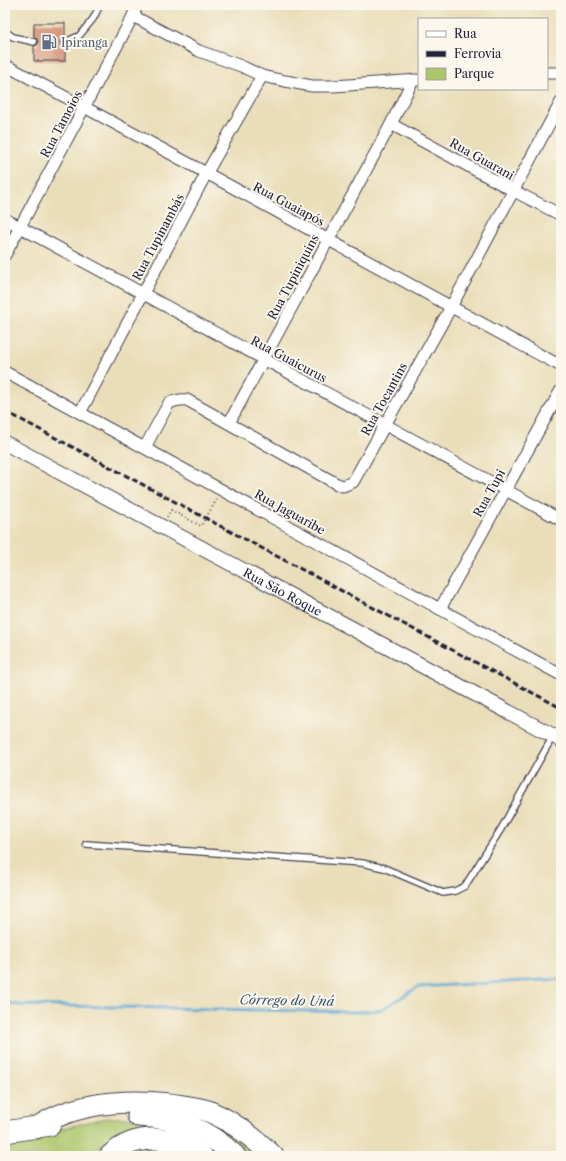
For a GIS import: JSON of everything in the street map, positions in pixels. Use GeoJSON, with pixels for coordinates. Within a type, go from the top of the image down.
{"type":"FeatureCollection","features":[{"type":"Feature","properties":{"kind":"highway"},"geometry":{"type":"LineString","coordinates":[[36,1128],[58,1116],[94,1105],[136,1102],[189,1106],[208,1111],[224,1119],[242,1130],[273,1156]]}},
{"type":"Feature","properties":{"kind":"highway"},"geometry":{"type":"LineString","coordinates":[[5,1132],[118,1115],[159,1118],[186,1124],[205,1133],[227,1148],[235,1156]]}},
{"type":"Feature","properties":{"kind":"highway"},"geometry":{"type":"LineString","coordinates":[[110,1156],[123,1147],[135,1142],[162,1139],[187,1147],[202,1156]]}},
{"type":"Feature","properties":{"kind":"street","name":"Rua Tamoios"},"geometry":{"type":"LineString","coordinates":[[5,255],[85,107],[133,16],[137,5]]}},
{"type":"Feature","properties":{"kind":"street"},"geometry":{"type":"LineString","coordinates":[[133,16],[199,51],[241,66],[262,76],[312,86],[334,86],[416,80]]}},
{"type":"Feature","properties":{"kind":"street","name":"Rua Guaiapós"},"geometry":{"type":"LineString","coordinates":[[5,65],[561,366]]}},
{"type":"Feature","properties":{"kind":"street"},"geometry":{"type":"LineString","coordinates":[[548,73],[561,73]]}},
{"type":"Feature","properties":{"kind":"street","name":"Rua Tupinambás"},"geometry":{"type":"LineString","coordinates":[[80,413],[206,174],[262,76]]}},
{"type":"Feature","properties":{"kind":"street","name":"Rua Tupiniquins"},"geometry":{"type":"LineString","coordinates":[[229,423],[416,80]]}},
{"type":"Feature","properties":{"kind":"street","name":"Rua Tocantins"},"geometry":{"type":"LineString","coordinates":[[145,447],[169,403],[176,400],[188,400],[337,484],[343,486],[353,482],[451,307],[561,102]]}},
{"type":"Feature","properties":{"kind":"street","name":"Rua Guarani"},"geometry":{"type":"LineString","coordinates":[[391,124],[561,215]]}},
{"type":"Feature","properties":{"kind":"street","name":"Rua Guaicurus"},"geometry":{"type":"LineString","coordinates":[[5,219],[561,520]]}},
{"type":"Feature","properties":{"kind":"street","name":"Rua Jaguaribe"},"geometry":{"type":"LineString","coordinates":[[5,372],[561,675]]}},
{"type":"Feature","properties":{"kind":"street","name":"Rua Tupi"},"geometry":{"type":"LineString","coordinates":[[440,609],[504,490],[561,390]]}},
{"type":"Feature","properties":{"kind":"street","name":"Rua São Roque"},"geometry":{"type":"LineString","coordinates":[[5,443],[557,738]]}},
{"type":"Feature","properties":{"kind":"lane"},"geometry":{"type":"LineString","coordinates":[[64,42],[79,36],[93,19],[100,5]]}},
{"type":"Feature","properties":{"kind":"lane"},"geometry":{"type":"LineString","coordinates":[[5,32],[13,37],[34,42]]}},
{"type":"Feature","properties":{"kind":"lane"},"geometry":{"type":"LineString","coordinates":[[86,844],[362,863],[384,868],[443,893],[455,891],[465,886],[469,880],[501,830],[534,768],[557,738]]}},
{"type":"Feature","properties":{"kind":"path"},"geometry":{"type":"LineString","coordinates":[[166,520],[171,510],[201,526],[217,499]]}},
{"type":"Feature","properties":{"kind":"green space"},"geometry":{"type":"Polygon","coordinates":[[[201,1115],[267,1156],[245,1156],[230,1140],[205,1121],[201,1115]]]}},
{"type":"Feature","properties":{"kind":"green space"},"geometry":{"type":"Polygon","coordinates":[[[107,1118],[153,1120],[188,1132],[220,1156],[210,1156],[173,1132],[156,1128],[137,1129],[118,1135],[107,1140],[91,1156],[5,1156],[5,1144],[107,1118]]]}},
{"type":"Feature","properties":{"kind":"green space"},"geometry":{"type":"Polygon","coordinates":[[[156,1147],[190,1156],[126,1156],[131,1153],[156,1147]]]}},
{"type":"Feature","properties":{"kind":"building","name":"Ipiranga"},"geometry":{"type":"Polygon","coordinates":[[[34,23],[65,23],[65,38],[61,42],[62,45],[65,46],[65,61],[34,61],[34,46],[38,43],[37,39],[34,38],[34,23]]]}},
{"type":"Feature","properties":{"kind":"waterway","name":"Córrego do Uná"},"geometry":{"type":"LineString","coordinates":[[5,1003],[21,1005],[357,1012],[381,1010],[418,987],[561,979]]}},
{"type":"Feature","properties":{"kind":"railway"},"geometry":{"type":"LineString","coordinates":[[5,411],[561,708]]}},
{"type":"Feature","properties":{"kind":"place","name":"Ipiranga"},"geometry":{"type":"Point","coordinates":[49,42]}}]}
